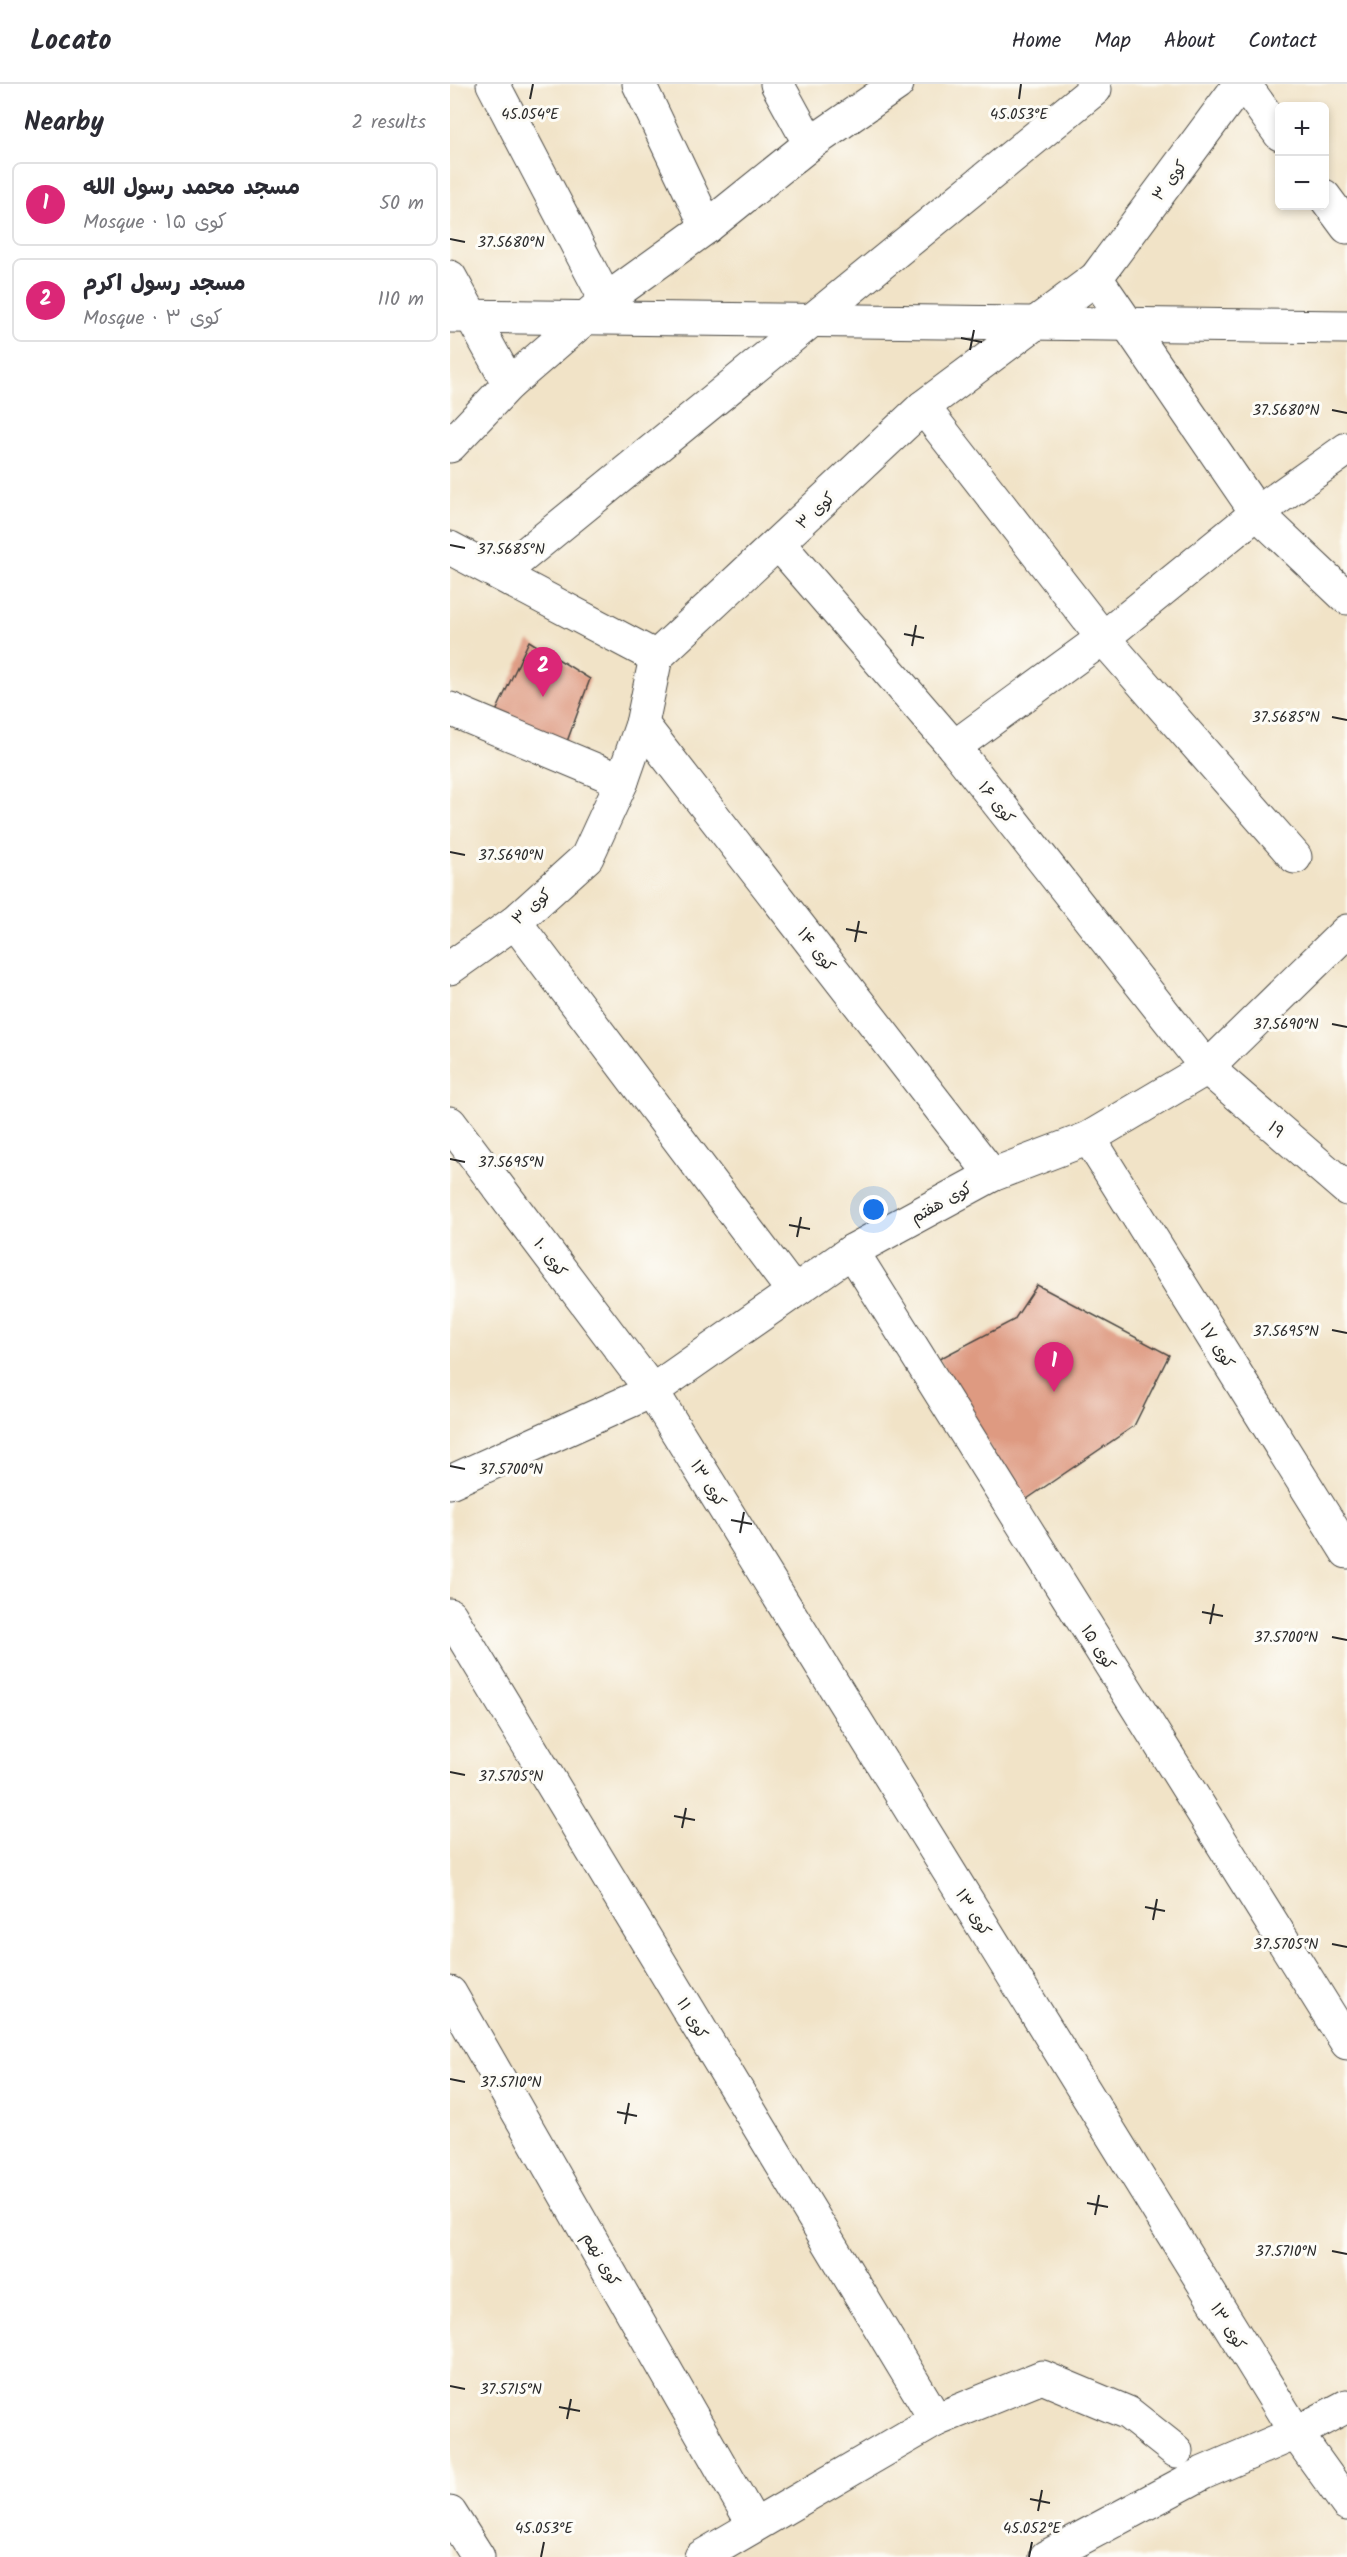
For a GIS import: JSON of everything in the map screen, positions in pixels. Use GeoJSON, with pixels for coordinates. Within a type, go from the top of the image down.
{"type":"FeatureCollection","features":[{"type":"Feature","properties":{"kind":"street"},"geometry":{"type":"LineString","coordinates":[[493,84],[606,300]]}},
{"type":"Feature","properties":{"kind":"street"},"geometry":{"type":"LineString","coordinates":[[639,84],[706,227]]}},
{"type":"Feature","properties":{"kind":"street"},"geometry":{"type":"LineString","coordinates":[[777,84],[810,144]]}},
{"type":"Feature","properties":{"kind":"street"},"geometry":{"type":"LineString","coordinates":[[450,446],[509,384],[606,300],[706,227],[810,144],[897,84]]}},
{"type":"Feature","properties":{"kind":"street"},"geometry":{"type":"LineString","coordinates":[[501,574],[1095,89],[1092,84]]}},
{"type":"Feature","properties":{"kind":"street"},"geometry":{"type":"LineString","coordinates":[[1242,84],[1275,127]]}},
{"type":"Feature","properties":{"kind":"street","name":"کوی ۳"},"geometry":{"type":"LineString","coordinates":[[450,968],[515,922],[587,857],[622,781],[642,724],[656,657],[923,407],[1096,278],[1242,84]]}},
{"type":"Feature","properties":{"kind":"street"},"geometry":{"type":"LineString","coordinates":[[1329,203],[1347,227]]}},
{"type":"Feature","properties":{"kind":"street"},"geometry":{"type":"LineString","coordinates":[[450,277],[509,384]]}},
{"type":"Feature","properties":{"kind":"street"},"geometry":{"type":"LineString","coordinates":[[1096,278],[1257,513],[1347,598]]}},
{"type":"Feature","properties":{"kind":"street"},"geometry":{"type":"LineString","coordinates":[[450,315],[1347,327]]}},
{"type":"Feature","properties":{"kind":"street"},"geometry":{"type":"LineString","coordinates":[[923,407],[1103,638],[1295,857]]}},
{"type":"Feature","properties":{"kind":"street"},"geometry":{"type":"LineString","coordinates":[[954,747],[1103,638],[1257,513],[1347,449]]}},
{"type":"Feature","properties":{"kind":"street","name":"کوی ۱۶"},"geometry":{"type":"LineString","coordinates":[[779,544],[954,747],[1207,1068]]}},
{"type":"Feature","properties":{"kind":"street"},"geometry":{"type":"LineString","coordinates":[[450,548],[656,657]]}},
{"type":"Feature","properties":{"kind":"street"},"geometry":{"type":"LineString","coordinates":[[450,709],[622,781]]}},
{"type":"Feature","properties":{"kind":"street","name":"کوی ۱۴"},"geometry":{"type":"LineString","coordinates":[[642,724],[992,1175]]}},
{"type":"Feature","properties":{"kind":"street"},"geometry":{"type":"LineString","coordinates":[[515,922],[793,1291]]}},
{"type":"Feature","properties":{"kind":"street","name":"کوی هفتم"},"geometry":{"type":"LineString","coordinates":[[450,1482],[652,1391],[852,1251],[992,1175],[1089,1138],[1207,1068],[1347,930]]}},
{"type":"Feature","properties":{"kind":"street","name":"۱۹"},"geometry":{"type":"LineString","coordinates":[[1207,1068],[1347,1190]]}},
{"type":"Feature","properties":{"kind":"street","name":"کوی ۱۰"},"geometry":{"type":"LineString","coordinates":[[450,1123],[652,1391]]}},
{"type":"Feature","properties":{"kind":"street","name":"کوی ۱۷"},"geometry":{"type":"LineString","coordinates":[[1089,1138],[1347,1552]]}},
{"type":"Feature","properties":{"kind":"street","name":"کوی ۱۵"},"geometry":{"type":"LineString","coordinates":[[852,1251],[1347,2043]]}},
{"type":"Feature","properties":{"kind":"street","name":"کوی ۱۳"},"geometry":{"type":"LineString","coordinates":[[652,1391],[1296,2433],[1347,2504]]}},
{"type":"Feature","properties":{"kind":"street","name":"کوی ۱۱"},"geometry":{"type":"LineString","coordinates":[[450,1615],[936,2420]]}},
{"type":"Feature","properties":{"kind":"street","name":"کوی نهم"},"geometry":{"type":"LineString","coordinates":[[450,1993],[754,2525]]}},
{"type":"Feature","properties":{"kind":"street"},"geometry":{"type":"LineString","coordinates":[[701,2557],[936,2420],[1042,2377],[1128,2413],[1176,2451]]}},
{"type":"Feature","properties":{"kind":"street"},"geometry":{"type":"LineString","coordinates":[[1046,2557],[1203,2473],[1296,2433],[1347,2406]]}},
{"type":"Feature","properties":{"kind":"street"},"geometry":{"type":"LineString","coordinates":[[450,2513],[478,2557]]}},
{"type":"Feature","properties":{"kind":"building"},"geometry":{"type":"Polygon","coordinates":[[[529,641],[590,679],[565,747],[494,716],[529,641]]]}},
{"type":"Feature","properties":{"kind":"building"},"geometry":{"type":"Polygon","coordinates":[[[1037,1285],[1169,1355],[1134,1426],[1021,1503],[939,1359],[1014,1320],[1037,1285]]]}},
{"type":"Feature","properties":{"kind":"place","name":"مسجد رسول اکرم"},"geometry":{"type":"Point","coordinates":[543,697]}},
{"type":"Feature","properties":{"kind":"place","name":"مسجد محمد رسول الله"},"geometry":{"type":"Point","coordinates":[1054,1392]}}]}
